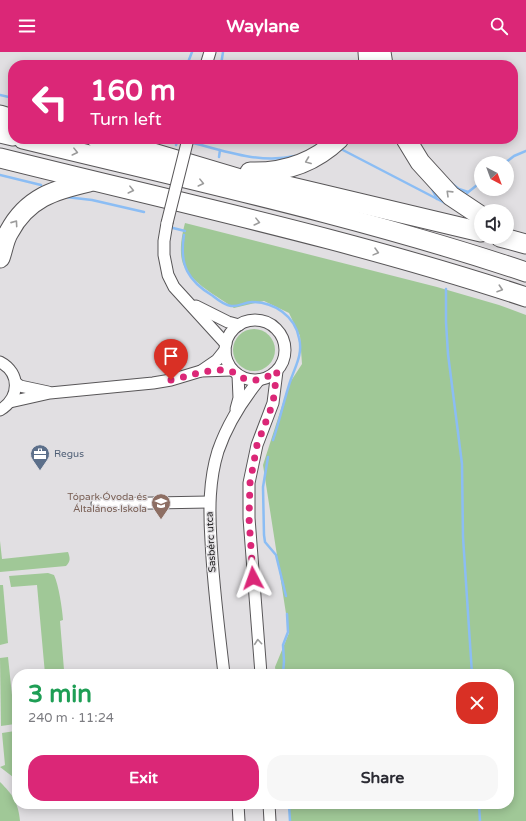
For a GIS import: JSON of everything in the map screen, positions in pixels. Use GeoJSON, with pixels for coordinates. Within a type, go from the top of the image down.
{"type":"FeatureCollection","features":[{"type":"Feature","properties":{"kind":"highway"},"geometry":{"type":"LineString","coordinates":[[43,144],[344,218],[435,243],[526,272]]}},
{"type":"Feature","properties":{"kind":"highway"},"geometry":{"type":"LineString","coordinates":[[115,144],[439,234],[526,260]]}},
{"type":"Feature","properties":{"kind":"highway"},"geometry":{"type":"LineString","coordinates":[[207,169],[257,172],[290,168],[314,159],[334,144]]}},
{"type":"Feature","properties":{"kind":"highway"},"geometry":{"type":"LineString","coordinates":[[409,144],[420,162],[451,196],[474,211]]}},
{"type":"Feature","properties":{"kind":"highway"},"geometry":{"type":"LineString","coordinates":[[0,158],[353,246],[451,272],[526,297]]}},
{"type":"Feature","properties":{"kind":"highway"},"geometry":{"type":"LineString","coordinates":[[232,177],[279,184],[474,230]]}},
{"type":"Feature","properties":{"kind":"highway"},"geometry":{"type":"LineString","coordinates":[[0,258],[8,233],[23,212],[34,202],[46,195],[66,187],[93,181]]}},
{"type":"Feature","properties":{"kind":"highway"},"geometry":{"type":"LineString","coordinates":[[514,230],[526,234]]}},
{"type":"Feature","properties":{"kind":"highway"},"geometry":{"type":"LineString","coordinates":[[514,241],[526,244]]}},
{"type":"Feature","properties":{"kind":"street"},"geometry":{"type":"LineString","coordinates":[[187,144],[164,241],[164,255],[168,275],[174,287],[191,304],[225,347],[226,358],[235,373]]}},
{"type":"Feature","properties":{"kind":"street"},"geometry":{"type":"LineString","coordinates":[[191,304],[228,322],[239,325]]}},
{"type":"Feature","properties":{"kind":"street"},"geometry":{"type":"LineString","coordinates":[[10,402],[50,393],[153,383],[171,380],[201,371],[217,360],[225,347],[228,337],[239,325],[248,321],[267,323],[275,328],[281,336],[284,344],[282,363],[277,371],[269,377],[259,380],[245,379],[235,373],[201,371]]}},
{"type":"Feature","properties":{"kind":"street"},"geometry":{"type":"LineString","coordinates":[[0,362],[10,369],[16,383],[14,396],[10,402],[0,410]]}},
{"type":"Feature","properties":{"kind":"street"},"geometry":{"type":"LineString","coordinates":[[261,669],[249,518],[250,483],[257,445],[273,403],[277,371]]}},
{"type":"Feature","properties":{"kind":"street","name":"Sasbérc utca"},"geometry":{"type":"LineString","coordinates":[[223,669],[212,566],[209,502],[218,450],[235,413],[239,398],[235,373]]}},
{"type":"Feature","properties":{"kind":"street","name":"Sasbérc utca"},"geometry":{"type":"LineString","coordinates":[[235,413],[259,380]]}},
{"type":"Feature","properties":{"kind":"street"},"geometry":{"type":"LineString","coordinates":[[16,383],[20,386],[50,393]]}},
{"type":"Feature","properties":{"kind":"street"},"geometry":{"type":"LineString","coordinates":[[97,504],[209,502]]}},
{"type":"Feature","properties":{"kind":"street"},"geometry":{"type":"LineString","coordinates":[[239,809],[240,821]]}},
{"type":"Feature","properties":{"kind":"street"},"geometry":{"type":"LineString","coordinates":[[269,809],[270,821]]}},
{"type":"Feature","properties":{"kind":"green space"},"geometry":{"type":"Polygon","coordinates":[[[185,223],[437,287],[499,305],[526,315],[526,821],[290,821],[289,809],[514,809],[514,669],[275,669],[289,633],[263,465],[289,384],[302,364],[300,336],[289,313],[264,301],[234,308],[199,284],[188,272],[182,261],[182,238],[185,223]]]}},
{"type":"Feature","properties":{"kind":"green space"},"geometry":{"type":"Polygon","coordinates":[[[250,329],[258,329],[266,332],[272,338],[275,350],[272,362],[266,368],[258,371],[250,371],[242,368],[236,362],[233,354],[233,346],[236,338],[242,332],[250,329]]]}},
{"type":"Feature","properties":{"kind":"green space"},"geometry":{"type":"Polygon","coordinates":[[[0,541],[2,559],[68,552],[70,558],[66,566],[0,572],[0,541]]]}},
{"type":"Feature","properties":{"kind":"green space"},"geometry":{"type":"Polygon","coordinates":[[[48,573],[54,575],[59,591],[63,620],[60,621],[64,669],[45,669],[37,585],[11,587],[9,576],[48,573]]]}},
{"type":"Feature","properties":{"kind":"green space"},"geometry":{"type":"Polygon","coordinates":[[[0,585],[3,585],[8,643],[0,645],[0,585]]]}},
{"type":"Feature","properties":{"kind":"green space"},"geometry":{"type":"Polygon","coordinates":[[[8,657],[12,695],[12,724],[1,726],[0,658],[8,657]]]}},
{"type":"Feature","properties":{"kind":"green space"},"geometry":{"type":"Polygon","coordinates":[[[12,731],[12,776],[0,767],[5,765],[2,733],[12,731]]]}},
{"type":"Feature","properties":{"kind":"green space"},"geometry":{"type":"Polygon","coordinates":[[[0,782],[12,796],[12,809],[18,809],[20,821],[0,821],[0,782]]]}},
{"type":"Feature","properties":{"kind":"waterway"},"geometry":{"type":"LineString","coordinates":[[189,60],[192,52]]}},
{"type":"Feature","properties":{"kind":"waterway"},"geometry":{"type":"LineString","coordinates":[[222,60],[223,52]]}},
{"type":"Feature","properties":{"kind":"waterway"},"geometry":{"type":"LineString","coordinates":[[0,95],[8,97]]}},
{"type":"Feature","properties":{"kind":"waterway"},"geometry":{"type":"LineString","coordinates":[[198,144],[255,157],[282,158],[295,156]]}},
{"type":"Feature","properties":{"kind":"waterway"},"geometry":{"type":"LineString","coordinates":[[339,148],[445,203]]}},
{"type":"Feature","properties":{"kind":"waterway"},"geometry":{"type":"LineString","coordinates":[[219,157],[220,150]]}},
{"type":"Feature","properties":{"kind":"waterway"},"geometry":{"type":"LineString","coordinates":[[514,156],[526,151]]}},
{"type":"Feature","properties":{"kind":"waterway"},"geometry":{"type":"LineString","coordinates":[[0,175],[41,185]]}},
{"type":"Feature","properties":{"kind":"waterway"},"geometry":{"type":"LineString","coordinates":[[451,183],[459,189],[468,192]]}},
{"type":"Feature","properties":{"kind":"waterway"},"geometry":{"type":"LineString","coordinates":[[467,193],[474,188]]}},
{"type":"Feature","properties":{"kind":"waterway"},"geometry":{"type":"LineString","coordinates":[[432,189],[437,199]]}},
{"type":"Feature","properties":{"kind":"waterway"},"geometry":{"type":"LineString","coordinates":[[66,197],[92,200],[144,212]]}},
{"type":"Feature","properties":{"kind":"waterway"},"geometry":{"type":"LineString","coordinates":[[173,228],[185,231]]}},
{"type":"Feature","properties":{"kind":"waterway"},"geometry":{"type":"LineString","coordinates":[[184,235],[184,264],[192,278],[204,290],[219,301],[231,306],[252,302],[275,308],[288,317],[297,330],[300,343],[300,354],[273,440]]}},
{"type":"Feature","properties":{"kind":"waterway"},"geometry":{"type":"LineString","coordinates":[[446,289],[448,354],[462,464],[463,537],[472,669]]}},
{"type":"Feature","properties":{"kind":"waterway"},"geometry":{"type":"LineString","coordinates":[[268,457],[263,487],[264,535],[265,542],[276,555],[286,596]]}},
{"type":"Feature","properties":{"kind":"waterway"},"geometry":{"type":"LineString","coordinates":[[283,669],[283,645],[288,632],[287,614]]}},
{"type":"Feature","properties":{"kind":"waterway"},"geometry":{"type":"LineString","coordinates":[[289,809],[290,821]]}},
{"type":"Feature","properties":{"kind":"waterway"},"geometry":{"type":"LineString","coordinates":[[479,809],[480,821]]}},
{"type":"Feature","properties":{"kind":"place","name":"Regus"},"geometry":{"type":"Point","coordinates":[40,471]}},
{"type":"Feature","properties":{"kind":"place","name":"Tópark Óvoda és Általános Iskola"},"geometry":{"type":"Point","coordinates":[161,520]}},
{"type":"Feature","properties":{"kind":"route"},"geometry":{"type":"LineString","coordinates":[[171,380],[201,371],[232,370],[245,379],[259,380],[269,377],[277,371],[273,403],[257,445],[250,483],[249,518],[253,578]]}}]}
